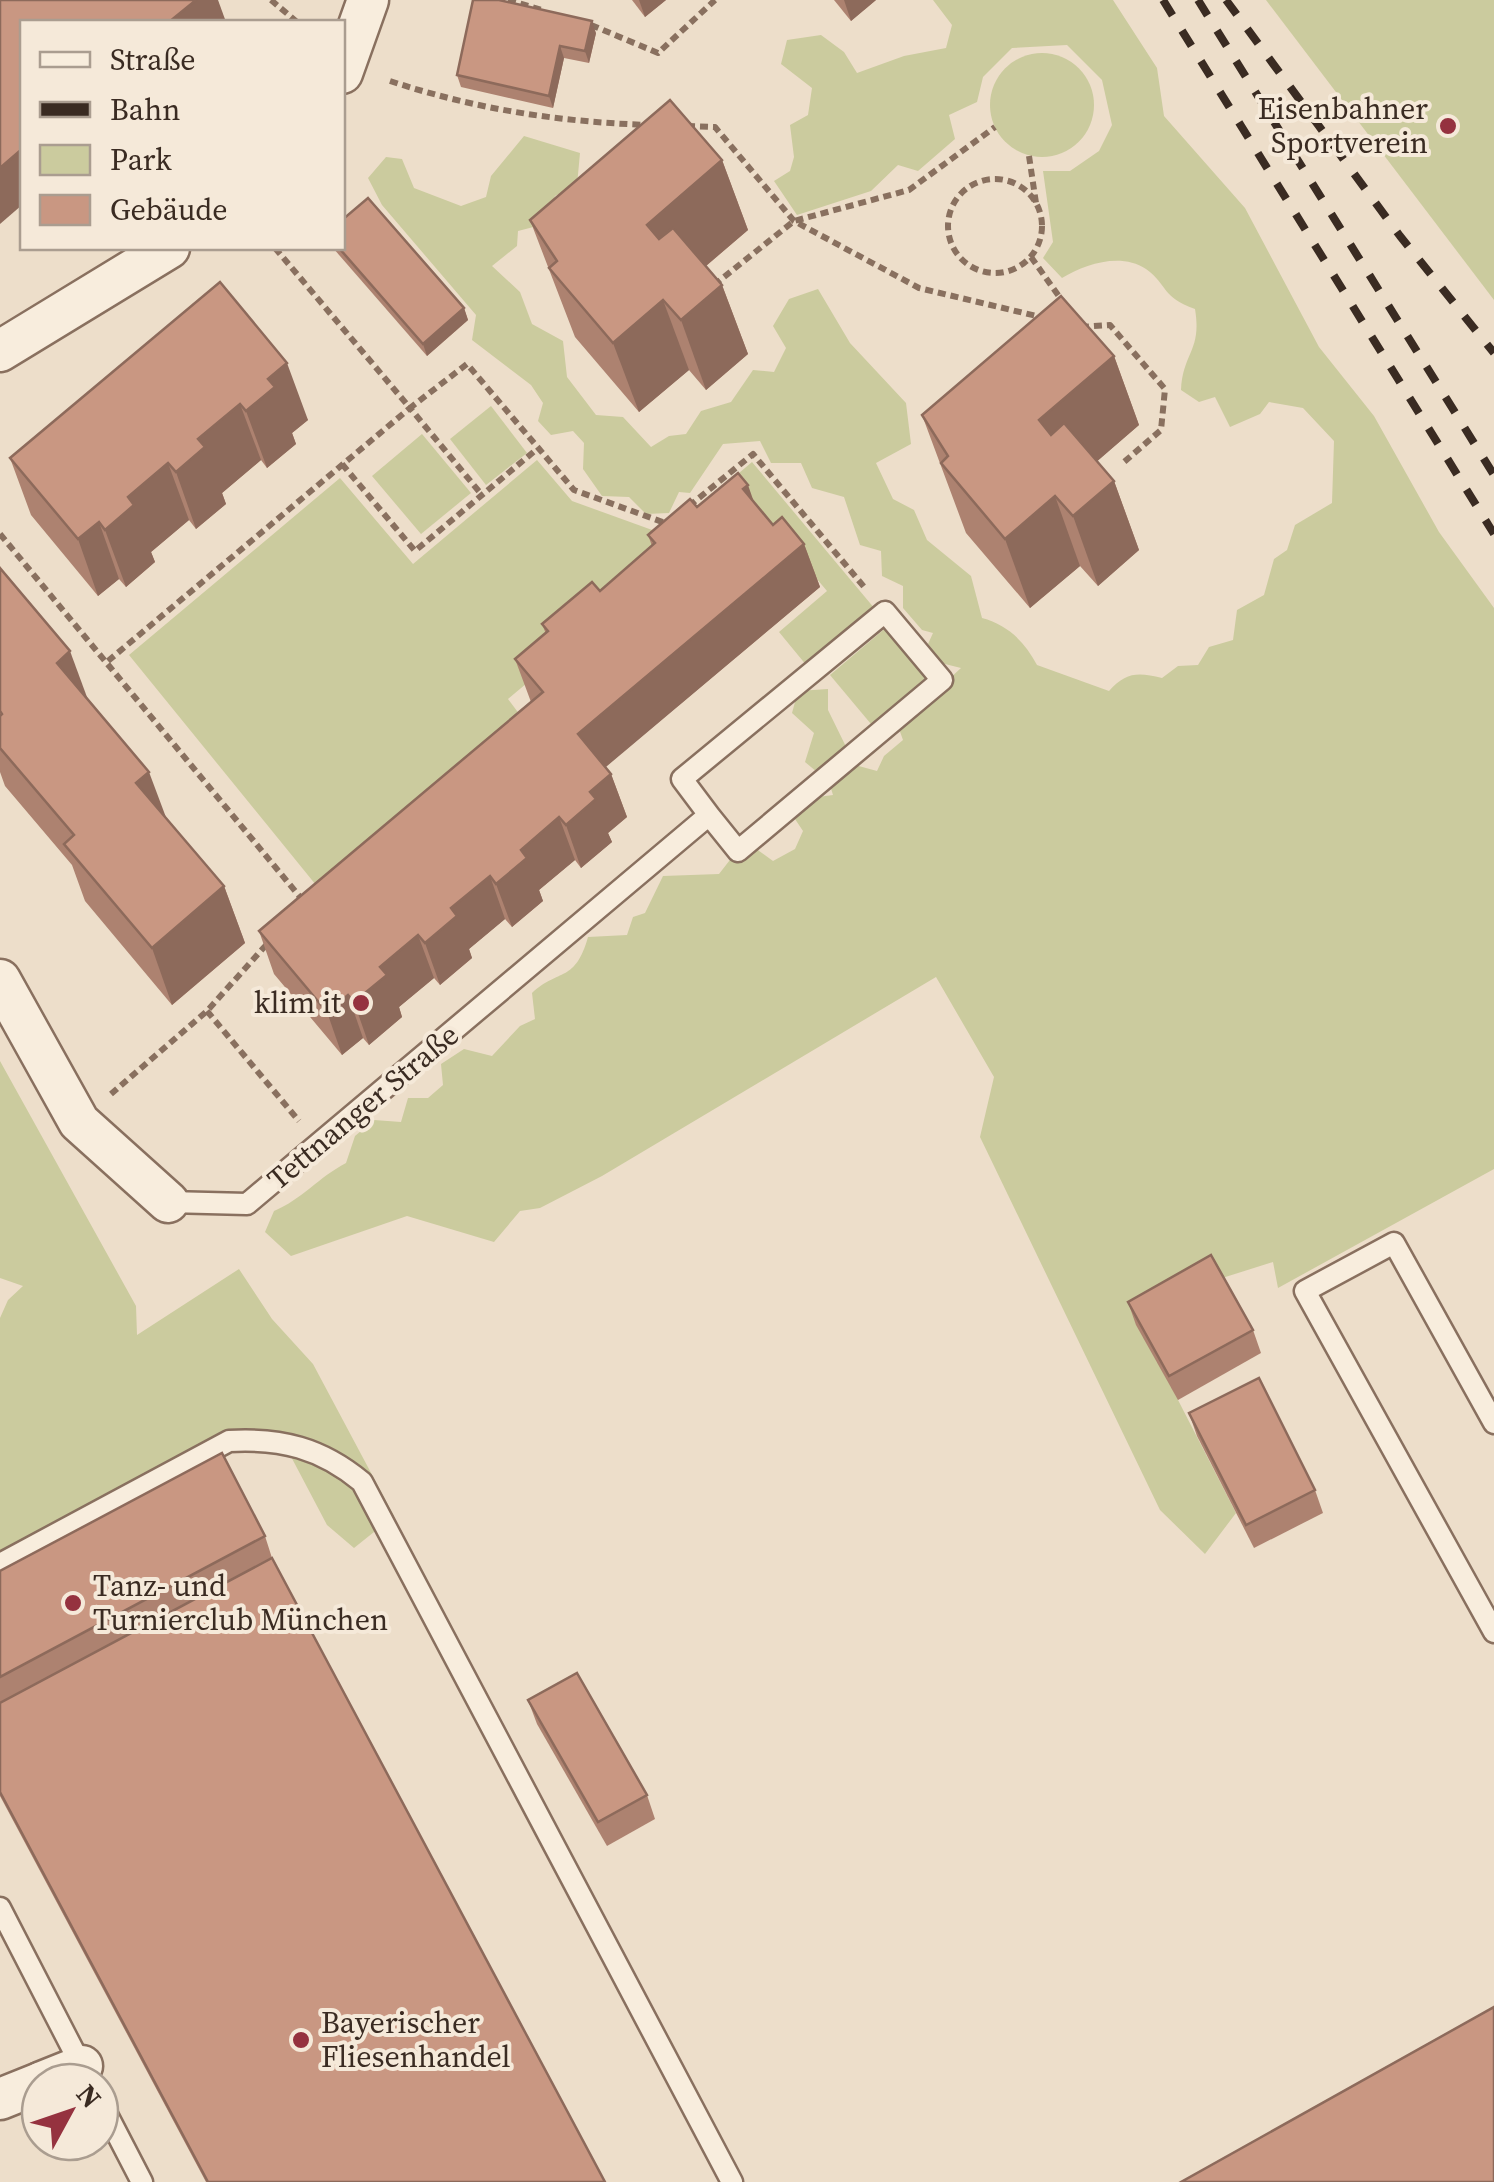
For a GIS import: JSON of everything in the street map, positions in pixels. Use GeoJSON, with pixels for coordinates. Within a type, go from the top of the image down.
{"type":"FeatureCollection","features":[{"type":"Feature","properties":{"kind":"street"},"geometry":{"type":"LineString","coordinates":[[345,64],[368,0]]}},
{"type":"Feature","properties":{"kind":"street"},"geometry":{"type":"LineString","coordinates":[[0,352],[166,250]]}},
{"type":"Feature","properties":{"kind":"street","name":"Tettnanger Straße"},"geometry":{"type":"LineString","coordinates":[[0,980],[78,1122],[168,1202]]}},
{"type":"Feature","properties":{"kind":"lane"},"geometry":{"type":"LineString","coordinates":[[885,612],[942,680],[738,850],[709,815],[682,779],[885,612]]}},
{"type":"Feature","properties":{"kind":"lane","name":"Tettnanger Straße"},"geometry":{"type":"LineString","coordinates":[[168,1202],[247,1204],[709,815]]}},
{"type":"Feature","properties":{"kind":"lane"},"geometry":{"type":"LineString","coordinates":[[1494,1422],[1394,1242],[1305,1292],[1494,1632]]}},
{"type":"Feature","properties":{"kind":"lane"},"geometry":{"type":"LineString","coordinates":[[0,1564],[229,1441],[266,1439],[307,1448],[362,1482],[732,2182]]}},
{"type":"Feature","properties":{"kind":"lane"},"geometry":{"type":"LineString","coordinates":[[0,1908],[80,2062]]}},
{"type":"Feature","properties":{"kind":"lane"},"geometry":{"type":"LineString","coordinates":[[120,2139],[142,2182]]}},
{"type":"Feature","properties":{"kind":"path"},"geometry":{"type":"LineString","coordinates":[[271,0],[295,20]]}},
{"type":"Feature","properties":{"kind":"path"},"geometry":{"type":"LineString","coordinates":[[508,0],[564,16]]}},
{"type":"Feature","properties":{"kind":"path"},"geometry":{"type":"LineString","coordinates":[[583,22],[658,53],[715,0]]}},
{"type":"Feature","properties":{"kind":"path"},"geometry":{"type":"LineString","coordinates":[[390,82],[480,108],[576,123],[656,125]]}},
{"type":"Feature","properties":{"kind":"path"},"geometry":{"type":"LineString","coordinates":[[676,126],[715,127],[794,221],[918,288],[1082,327],[1110,324],[1165,389],[1160,430],[1124,462]]}},
{"type":"Feature","properties":{"kind":"path"},"geometry":{"type":"LineString","coordinates":[[708,290],[794,221],[909,190],[995,126]]}},
{"type":"Feature","properties":{"kind":"path"},"geometry":{"type":"LineString","coordinates":[[1029,156],[1042,232],[1031,258],[1004,272],[972,268],[960,258],[948,229],[956,200],[982,181],[1013,182],[1036,204]]}},
{"type":"Feature","properties":{"kind":"path"},"geometry":{"type":"LineString","coordinates":[[277,250],[482,495]]}},
{"type":"Feature","properties":{"kind":"path"},"geometry":{"type":"LineString","coordinates":[[1031,258],[1082,327]]}},
{"type":"Feature","properties":{"kind":"path"},"geometry":{"type":"LineString","coordinates":[[108,661],[467,364],[574,490],[665,526],[753,454],[885,612]]}},
{"type":"Feature","properties":{"kind":"path"},"geometry":{"type":"LineString","coordinates":[[342,464],[415,551],[537,449]]}},
{"type":"Feature","properties":{"kind":"path"},"geometry":{"type":"LineString","coordinates":[[0,534],[306,906],[293,919]]}},
{"type":"Feature","properties":{"kind":"path"},"geometry":{"type":"LineString","coordinates":[[78,1122],[207,1011],[280,932]]}},
{"type":"Feature","properties":{"kind":"path"},"geometry":{"type":"LineString","coordinates":[[207,1011],[318,1144]]}},
{"type":"Feature","properties":{"kind":"green space"},"geometry":{"type":"Polygon","coordinates":[[[933,0],[1113,0],[1157,68],[1164,116],[1245,208],[1319,347],[1374,416],[1439,532],[1494,608],[1494,1169],[1278,1288],[1273,1262],[1219,1279],[1178,1400],[1236,1513],[1205,1554],[1160,1510],[980,1137],[994,1077],[936,977],[602,1176],[540,1208],[520,1211],[494,1242],[407,1216],[291,1256],[265,1232],[274,1211],[346,1163],[355,1136],[374,1120],[401,1122],[408,1098],[428,1098],[443,1085],[441,1064],[464,1049],[492,1056],[520,1026],[535,1019],[532,993],[578,962],[588,937],[627,935],[633,917],[645,913],[663,876],[719,874],[733,856],[755,848],[773,861],[795,849],[803,831],[793,816],[810,798],[833,795],[829,782],[805,762],[814,733],[792,713],[798,691],[828,689],[828,710],[855,765],[877,771],[884,756],[903,740],[898,726],[961,668],[941,663],[928,644],[933,633],[922,630],[903,608],[903,586],[882,576],[881,551],[860,545],[844,497],[812,488],[801,463],[771,463],[760,441],[723,444],[690,493],[679,492],[669,513],[646,514],[629,497],[602,496],[583,469],[584,443],[573,431],[551,435],[538,421],[543,403],[531,385],[472,340],[476,315],[382,205],[368,178],[386,157],[402,159],[414,188],[461,206],[486,197],[491,176],[524,136],[580,153],[577,185],[555,196],[545,224],[518,231],[517,246],[492,266],[520,292],[532,324],[563,341],[567,377],[596,415],[623,417],[651,447],[669,436],[686,434],[701,411],[731,402],[753,370],[774,372],[786,348],[773,326],[789,299],[818,289],[850,343],[906,403],[911,444],[876,463],[893,499],[914,510],[927,540],[971,576],[982,618],[1015,636],[1037,665],[1109,691],[1133,675],[1162,678],[1178,666],[1198,665],[1209,647],[1233,640],[1237,610],[1264,595],[1274,559],[1287,550],[1295,525],[1332,503],[1334,441],[1303,408],[1269,402],[1260,414],[1230,427],[1215,397],[1199,402],[1181,390],[1196,334],[1195,309],[1176,300],[1153,275],[1136,264],[1103,262],[1062,278],[1043,258],[1053,242],[1043,171],[1070,171],[1099,151],[1112,125],[1102,80],[1067,45],[1012,48],[983,77],[977,102],[949,115],[955,139],[918,171],[898,165],[871,191],[797,215],[774,181],[790,171],[794,157],[790,125],[808,115],[812,88],[781,64],[787,40],[821,35],[844,52],[857,73],[904,56],[946,48],[952,25],[933,0]]]}},
{"type":"Feature","properties":{"kind":"green space","name":"Eisenbahner Sportverein"},"geometry":{"type":"Polygon","coordinates":[[[1266,0],[1494,0],[1494,300],[1266,0]]]}},
{"type":"Feature","properties":{"kind":"green space"},"geometry":{"type":"Polygon","coordinates":[[[1042,53],[1062,57],[1085,76],[1094,105],[1090,125],[1071,148],[1042,157],[1022,153],[999,134],[990,105],[994,85],[1013,62],[1042,53]]]}},
{"type":"Feature","properties":{"kind":"green space"},"geometry":{"type":"Polygon","coordinates":[[[491,406],[527,453],[486,485],[450,439],[491,406]]]}},
{"type":"Feature","properties":{"kind":"green space"},"geometry":{"type":"Polygon","coordinates":[[[422,434],[471,493],[421,534],[372,476],[422,434]]]}},
{"type":"Feature","properties":{"kind":"green space"},"geometry":{"type":"Polygon","coordinates":[[[537,460],[572,501],[666,535],[752,462],[875,609],[807,666],[779,632],[827,591],[748,497],[508,699],[523,719],[320,890],[129,655],[340,478],[413,564],[537,460]]]}},
{"type":"Feature","properties":{"kind":"green space"},"geometry":{"type":"Polygon","coordinates":[[[888,626],[929,675],[871,724],[830,675],[888,626]]]}},
{"type":"Feature","properties":{"kind":"green space"},"geometry":{"type":"Polygon","coordinates":[[[0,1061],[136,1306],[137,1335],[239,1269],[272,1319],[313,1364],[394,1516],[354,1548],[327,1525],[287,1449],[224,1430],[0,1559],[0,1318],[8,1300],[23,1286],[0,1278],[0,1061]]]}},
{"type":"Feature","properties":{"kind":"building"},"geometry":{"type":"Polygon","coordinates":[[[0,0],[196,0],[171,20],[20,20],[20,151],[0,168],[0,0]]]}},
{"type":"Feature","properties":{"kind":"building"},"geometry":{"type":"Polygon","coordinates":[[[473,0],[499,0],[592,21],[585,51],[560,46],[549,96],[457,75],[473,0]]]}},
{"type":"Feature","properties":{"kind":"building"},"geometry":{"type":"Polygon","coordinates":[[[670,100],[722,160],[647,225],[659,239],[673,228],[722,285],[681,320],[663,300],[613,343],[549,268],[557,261],[530,220],[670,100]]]}},
{"type":"Feature","properties":{"kind":"building"},"geometry":{"type":"Polygon","coordinates":[[[368,198],[464,308],[423,344],[341,250],[345,250],[345,217],[368,198]]]}},
{"type":"Feature","properties":{"kind":"building"},"geometry":{"type":"Polygon","coordinates":[[[220,282],[287,363],[268,379],[275,387],[246,411],[240,404],[198,439],[205,447],[176,472],[168,463],[128,497],[134,505],[105,530],[99,522],[78,539],[10,458],[220,282]]]}},
{"type":"Feature","properties":{"kind":"building"},"geometry":{"type":"Polygon","coordinates":[[[1061,296],[1114,356],[1039,420],[1051,435],[1064,423],[1114,481],[1073,516],[1055,496],[1005,539],[941,463],[948,456],[922,415],[1061,296]]]}},
{"type":"Feature","properties":{"kind":"building"},"geometry":{"type":"Polygon","coordinates":[[[738,473],[748,485],[743,489],[773,525],[782,517],[804,544],[578,734],[611,774],[590,792],[596,799],[566,825],[559,817],[521,850],[527,858],[496,884],[490,876],[451,908],[457,916],[425,943],[418,935],[380,967],[387,975],[354,1002],[348,995],[327,1012],[259,931],[543,692],[515,659],[548,631],[542,624],[592,582],[600,591],[655,543],[648,535],[690,499],[697,507],[738,473]]]}},
{"type":"Feature","properties":{"kind":"building"},"geometry":{"type":"Polygon","coordinates":[[[0,568],[70,651],[57,663],[149,772],[136,783],[224,886],[152,948],[64,844],[74,835],[0,748],[0,568]]]}},
{"type":"Feature","properties":{"kind":"building"},"geometry":{"type":"Polygon","coordinates":[[[1211,1255],[1253,1330],[1169,1376],[1128,1302],[1211,1255]]]}},
{"type":"Feature","properties":{"kind":"building"},"geometry":{"type":"Polygon","coordinates":[[[1259,1378],[1315,1490],[1246,1525],[1189,1413],[1259,1378]]]}},
{"type":"Feature","properties":{"kind":"building"},"geometry":{"type":"Polygon","coordinates":[[[222,1453],[265,1536],[0,1677],[0,1571],[222,1453]]]}},
{"type":"Feature","properties":{"kind":"building"},"geometry":{"type":"Polygon","coordinates":[[[272,1558],[605,2182],[208,2182],[0,1792],[0,1703],[272,1558]]]}},
{"type":"Feature","properties":{"kind":"building"},"geometry":{"type":"Polygon","coordinates":[[[577,1673],[647,1795],[598,1822],[528,1700],[577,1673]]]}},
{"type":"Feature","properties":{"kind":"building"},"geometry":{"type":"Polygon","coordinates":[[[1494,2007],[1494,2182],[1181,2182],[1494,2007]]]}},
{"type":"Feature","properties":{"kind":"railway"},"geometry":{"type":"LineString","coordinates":[[1163,0],[1494,534]]}},
{"type":"Feature","properties":{"kind":"railway"},"geometry":{"type":"LineString","coordinates":[[1198,0],[1494,475]]}},
{"type":"Feature","properties":{"kind":"railway"},"geometry":{"type":"LineString","coordinates":[[1226,0],[1400,236],[1494,353]]}},
{"type":"Feature","properties":{"kind":"place","name":"Eisenbahner Sportverein"},"geometry":{"type":"Point","coordinates":[1448,126]}},
{"type":"Feature","properties":{"kind":"place","name":"klim it"},"geometry":{"type":"Point","coordinates":[361,1003]}},
{"type":"Feature","properties":{"kind":"place","name":"Tanz- und Turnierclub München"},"geometry":{"type":"Point","coordinates":[73,1603]}},
{"type":"Feature","properties":{"kind":"place","name":"Bayerischer Fliesenhandel"},"geometry":{"type":"Point","coordinates":[301,2040]}}]}
